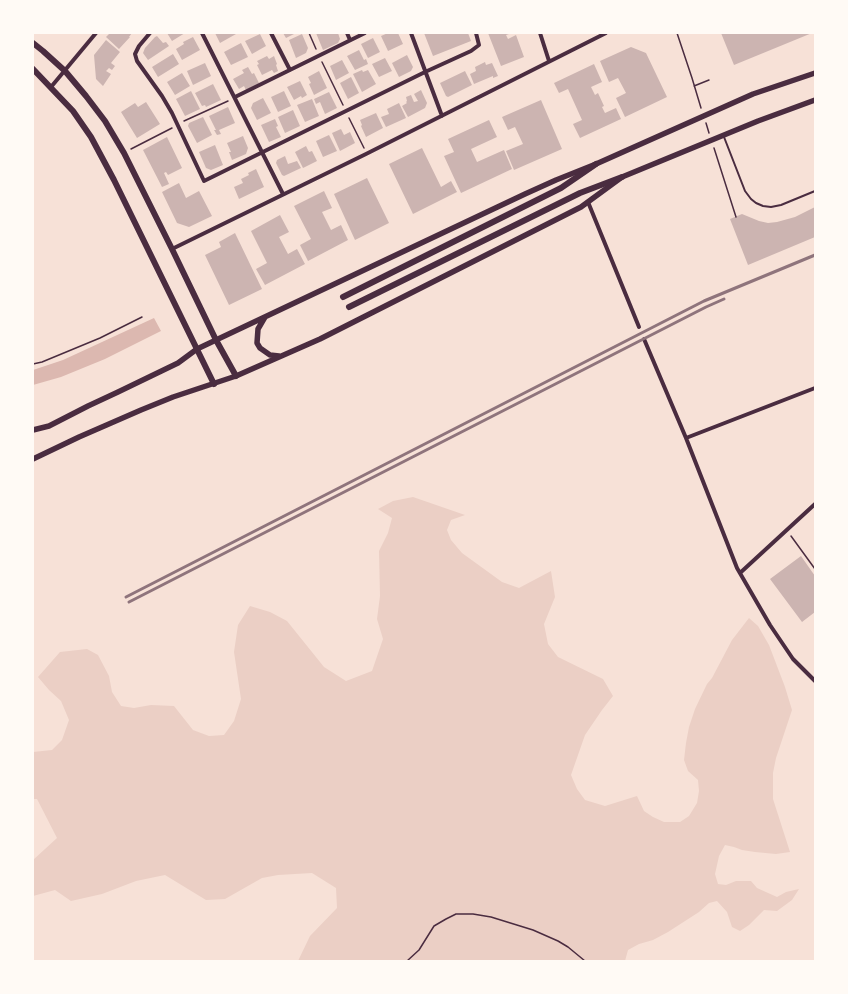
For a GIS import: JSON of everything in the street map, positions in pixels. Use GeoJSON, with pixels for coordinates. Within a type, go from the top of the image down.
{"type":"FeatureCollection","features":[{"type":"Feature","properties":{"kind":"main road"},"geometry":{"type":"LineString","coordinates":[[33,43],[65,72],[86,96],[124,153],[216,340],[236,376]]}},
{"type":"Feature","properties":{"kind":"main road"},"geometry":{"type":"LineString","coordinates":[[33,69],[73,111],[91,137],[214,384]]}},
{"type":"Feature","properties":{"kind":"main road"},"geometry":{"type":"LineString","coordinates":[[33,430],[49,426],[178,363],[197,349],[525,194],[753,94],[815,73]]}},
{"type":"Feature","properties":{"kind":"main road"},"geometry":{"type":"LineString","coordinates":[[349,307],[580,193],[758,121],[815,100]]}},
{"type":"Feature","properties":{"kind":"main road"},"geometry":{"type":"LineString","coordinates":[[343,297],[555,191],[596,164]]}},
{"type":"Feature","properties":{"kind":"main road"},"geometry":{"type":"LineString","coordinates":[[33,459],[79,437],[173,397],[236,376],[333,332],[581,207],[622,177]]}},
{"type":"Feature","properties":{"kind":"main road"},"geometry":{"type":"LineString","coordinates":[[265,316],[258,329],[257,343],[260,348],[270,355],[280,357]]}},
{"type":"Feature","properties":{"kind":"street"},"geometry":{"type":"LineString","coordinates":[[51,87],[96,33]]}},
{"type":"Feature","properties":{"kind":"street"},"geometry":{"type":"LineString","coordinates":[[150,33],[139,46],[135,54],[137,61],[162,96],[178,125],[204,181],[425,72],[471,51],[479,45],[476,33]]}},
{"type":"Feature","properties":{"kind":"street"},"geometry":{"type":"LineString","coordinates":[[202,33],[283,194]]}},
{"type":"Feature","properties":{"kind":"street"},"geometry":{"type":"LineString","coordinates":[[271,33],[290,70]]}},
{"type":"Feature","properties":{"kind":"street"},"geometry":{"type":"LineString","coordinates":[[347,33],[350,40]]}},
{"type":"Feature","properties":{"kind":"street"},"geometry":{"type":"LineString","coordinates":[[235,97],[365,33]]}},
{"type":"Feature","properties":{"kind":"street"},"geometry":{"type":"LineString","coordinates":[[411,33],[442,116]]}},
{"type":"Feature","properties":{"kind":"street"},"geometry":{"type":"LineString","coordinates":[[540,33],[549,61]]}},
{"type":"Feature","properties":{"kind":"street"},"geometry":{"type":"LineString","coordinates":[[172,249],[366,154],[606,33]]}},
{"type":"Feature","properties":{"kind":"street"},"geometry":{"type":"LineString","coordinates":[[588,202],[639,327]]}},
{"type":"Feature","properties":{"kind":"street"},"geometry":{"type":"LineString","coordinates":[[644,339],[686,438],[737,568],[770,625],[790,654],[815,681]]}},
{"type":"Feature","properties":{"kind":"street"},"geometry":{"type":"LineString","coordinates":[[686,438],[815,388]]}},
{"type":"Feature","properties":{"kind":"street"},"geometry":{"type":"LineString","coordinates":[[740,573],[815,504]]}},
{"type":"Feature","properties":{"kind":"lane"},"geometry":{"type":"LineString","coordinates":[[724,136],[745,191],[756,203],[771,207],[815,191]]}},
{"type":"Feature","properties":{"kind":"path"},"geometry":{"type":"LineString","coordinates":[[309,33],[366,154]]}},
{"type":"Feature","properties":{"kind":"path"},"geometry":{"type":"LineString","coordinates":[[677,33],[692,78]]}},
{"type":"Feature","properties":{"kind":"path"},"geometry":{"type":"LineString","coordinates":[[694,86],[710,80]]}},
{"type":"Feature","properties":{"kind":"path"},"geometry":{"type":"LineString","coordinates":[[124,153],[235,97]]}},
{"type":"Feature","properties":{"kind":"path"},"geometry":{"type":"LineString","coordinates":[[33,364],[42,362],[100,338],[142,317]]}},
{"type":"Feature","properties":{"kind":"path"},"geometry":{"type":"LineString","coordinates":[[789,532],[815,569]]}},
{"type":"Feature","properties":{"kind":"path"},"geometry":{"type":"LineString","coordinates":[[407,961],[419,950],[434,926],[456,914],[473,914],[491,917],[533,930],[558,941],[585,961]]}},
{"type":"Feature","properties":{"kind":"shaded area"},"geometry":{"type":"Polygon","coordinates":[[[154,318],[161,331],[105,359],[61,377],[33,385],[33,370],[63,360],[154,318]]]}},
{"type":"Feature","properties":{"kind":"shaded area"},"geometry":{"type":"Polygon","coordinates":[[[413,497],[465,515],[451,520],[447,530],[451,540],[462,553],[502,582],[519,588],[551,571],[555,597],[544,624],[548,644],[558,657],[603,679],[613,696],[585,735],[571,775],[577,789],[585,800],[605,806],[637,796],[644,811],[664,822],[680,822],[689,816],[697,803],[699,791],[698,780],[688,771],[684,760],[689,727],[695,709],[707,684],[712,678],[732,640],[749,618],[758,626],[769,645],[792,710],[776,758],[773,773],[773,799],[790,852],[776,854],[755,852],[725,845],[719,856],[715,874],[718,884],[726,885],[736,881],[751,881],[757,888],[777,897],[786,892],[799,889],[792,900],[777,911],[764,910],[749,925],[740,931],[732,927],[727,912],[717,901],[709,903],[699,912],[668,932],[628,950],[625,961],[298,961],[310,936],[337,908],[336,888],[312,873],[278,875],[262,878],[225,899],[206,900],[165,875],[136,881],[102,894],[71,901],[55,890],[33,896],[33,860],[57,838],[37,799],[33,799],[33,752],[52,750],[62,740],[69,720],[61,701],[38,677],[60,652],[87,649],[98,655],[109,676],[112,692],[121,706],[134,708],[151,705],[174,706],[193,730],[209,736],[224,735],[234,721],[241,699],[234,652],[238,625],[250,606],[270,612],[287,621],[324,667],[346,681],[372,671],[383,639],[377,619],[380,596],[379,551],[388,533],[392,518],[378,509],[393,501],[413,497]]]}},
{"type":"Feature","properties":{"kind":"building"},"geometry":{"type":"Polygon","coordinates":[[[110,33],[132,33],[119,49],[106,37],[110,33]]]}},
{"type":"Feature","properties":{"kind":"building"},"geometry":{"type":"Polygon","coordinates":[[[167,33],[185,33],[172,41],[167,33]]]}},
{"type":"Feature","properties":{"kind":"building"},"geometry":{"type":"Polygon","coordinates":[[[215,33],[235,33],[236,34],[220,43],[215,33]]]}},
{"type":"Feature","properties":{"kind":"building"},"geometry":{"type":"Polygon","coordinates":[[[283,33],[296,33],[286,38],[283,33]]]}},
{"type":"Feature","properties":{"kind":"building"},"geometry":{"type":"Polygon","coordinates":[[[316,33],[338,33],[340,39],[338,43],[323,50],[316,33]]]}},
{"type":"Feature","properties":{"kind":"building"},"geometry":{"type":"Polygon","coordinates":[[[388,33],[398,33],[403,44],[388,51],[381,36],[388,33]]]}},
{"type":"Feature","properties":{"kind":"building"},"geometry":{"type":"Polygon","coordinates":[[[424,33],[468,33],[471,41],[433,56],[424,33]]]}},
{"type":"Feature","properties":{"kind":"building"},"geometry":{"type":"Polygon","coordinates":[[[488,33],[512,33],[506,35],[508,39],[516,35],[524,57],[501,66],[488,33]]]}},
{"type":"Feature","properties":{"kind":"building"},"geometry":{"type":"Polygon","coordinates":[[[721,33],[812,33],[734,65],[721,33]]]}},
{"type":"Feature","properties":{"kind":"building"},"geometry":{"type":"Polygon","coordinates":[[[260,34],[266,46],[252,54],[245,41],[260,34]]]}},
{"type":"Feature","properties":{"kind":"building"},"geometry":{"type":"Polygon","coordinates":[[[302,34],[308,48],[306,53],[296,58],[289,40],[302,34]]]}},
{"type":"Feature","properties":{"kind":"building"},"geometry":{"type":"Polygon","coordinates":[[[157,36],[163,43],[166,42],[169,46],[148,60],[143,53],[145,48],[157,36]]]}},
{"type":"Feature","properties":{"kind":"building"},"geometry":{"type":"Polygon","coordinates":[[[193,37],[200,50],[182,60],[176,49],[184,44],[183,42],[193,37]]]}},
{"type":"Feature","properties":{"kind":"building"},"geometry":{"type":"Polygon","coordinates":[[[373,38],[380,52],[368,58],[361,44],[373,38]]]}},
{"type":"Feature","properties":{"kind":"building"},"geometry":{"type":"Polygon","coordinates":[[[106,40],[120,52],[111,63],[115,66],[112,70],[109,68],[106,71],[111,74],[103,86],[96,79],[94,55],[106,40]]]}},
{"type":"Feature","properties":{"kind":"building"},"geometry":{"type":"Polygon","coordinates":[[[241,43],[248,57],[231,65],[224,52],[241,43]]]}},
{"type":"Feature","properties":{"kind":"building"},"geometry":{"type":"Polygon","coordinates":[[[631,47],[646,53],[667,97],[625,117],[616,98],[626,93],[618,78],[609,82],[600,61],[631,47]]]}},
{"type":"Feature","properties":{"kind":"building"},"geometry":{"type":"Polygon","coordinates":[[[359,50],[364,60],[366,59],[368,64],[355,70],[347,56],[359,50]]]}},
{"type":"Feature","properties":{"kind":"building"},"geometry":{"type":"Polygon","coordinates":[[[173,54],[179,64],[158,77],[152,67],[173,54]]]}},
{"type":"Feature","properties":{"kind":"building"},"geometry":{"type":"Polygon","coordinates":[[[407,55],[413,67],[411,71],[399,77],[392,63],[407,55]]]}},
{"type":"Feature","properties":{"kind":"building"},"geometry":{"type":"Polygon","coordinates":[[[267,56],[269,59],[274,56],[278,71],[274,73],[272,70],[262,75],[257,65],[259,64],[257,61],[267,56]]]}},
{"type":"Feature","properties":{"kind":"building"},"geometry":{"type":"Polygon","coordinates":[[[385,58],[392,71],[379,77],[372,64],[385,58]]]}},
{"type":"Feature","properties":{"kind":"building"},"geometry":{"type":"Polygon","coordinates":[[[342,60],[349,73],[336,80],[330,66],[342,60]]]}},
{"type":"Feature","properties":{"kind":"building"},"geometry":{"type":"Polygon","coordinates":[[[485,62],[486,65],[492,63],[498,76],[493,78],[493,76],[474,84],[470,74],[476,71],[475,67],[485,62]]]}},
{"type":"Feature","properties":{"kind":"building"},"geometry":{"type":"Polygon","coordinates":[[[205,63],[211,76],[193,85],[187,71],[205,63]]]}},
{"type":"Feature","properties":{"kind":"building"},"geometry":{"type":"Polygon","coordinates":[[[594,64],[602,82],[591,87],[595,95],[598,93],[604,106],[602,107],[605,113],[616,108],[621,119],[580,138],[573,124],[582,120],[568,89],[559,93],[554,83],[594,64]]]}},
{"type":"Feature","properties":{"kind":"building"},"geometry":{"type":"Polygon","coordinates":[[[248,67],[252,74],[254,73],[259,83],[246,90],[244,86],[239,89],[233,79],[244,73],[242,70],[248,67]]]}},
{"type":"Feature","properties":{"kind":"building"},"geometry":{"type":"Polygon","coordinates":[[[362,70],[363,72],[368,70],[376,84],[362,92],[353,74],[362,70]]]}},
{"type":"Feature","properties":{"kind":"building"},"geometry":{"type":"Polygon","coordinates":[[[319,71],[327,88],[314,95],[309,84],[311,83],[308,77],[319,71]]]}},
{"type":"Feature","properties":{"kind":"building"},"geometry":{"type":"Polygon","coordinates":[[[465,71],[472,85],[448,97],[446,96],[440,83],[465,71]]]}},
{"type":"Feature","properties":{"kind":"building"},"geometry":{"type":"Polygon","coordinates":[[[182,73],[190,86],[175,95],[167,82],[182,73]]]}},
{"type":"Feature","properties":{"kind":"building"},"geometry":{"type":"Polygon","coordinates":[[[351,77],[359,93],[348,99],[340,83],[351,77]]]}},
{"type":"Feature","properties":{"kind":"building"},"geometry":{"type":"Polygon","coordinates":[[[300,81],[307,95],[302,98],[301,96],[294,100],[287,87],[300,81]]]}},
{"type":"Feature","properties":{"kind":"building"},"geometry":{"type":"Polygon","coordinates":[[[213,84],[221,100],[206,107],[205,105],[202,106],[195,93],[213,84]]]}},
{"type":"Feature","properties":{"kind":"building"},"geometry":{"type":"Polygon","coordinates":[[[421,90],[427,103],[425,108],[408,117],[402,106],[407,103],[406,97],[411,95],[414,102],[418,101],[414,94],[421,90]]]}},
{"type":"Feature","properties":{"kind":"building"},"geometry":{"type":"Polygon","coordinates":[[[191,91],[200,109],[185,116],[176,99],[191,91]]]}},
{"type":"Feature","properties":{"kind":"building"},"geometry":{"type":"Polygon","coordinates":[[[284,91],[291,106],[278,112],[271,97],[284,91]]]}},
{"type":"Feature","properties":{"kind":"building"},"geometry":{"type":"Polygon","coordinates":[[[329,92],[337,108],[325,114],[320,102],[316,104],[314,99],[329,92]]]}},
{"type":"Feature","properties":{"kind":"building"},"geometry":{"type":"Polygon","coordinates":[[[263,98],[271,113],[257,120],[251,108],[253,103],[263,98]]]}},
{"type":"Feature","properties":{"kind":"building"},"geometry":{"type":"Polygon","coordinates":[[[312,99],[319,116],[305,122],[297,105],[312,99]]]}},
{"type":"Feature","properties":{"kind":"building"},"geometry":{"type":"Polygon","coordinates":[[[541,100],[562,149],[514,170],[506,151],[523,144],[515,127],[508,130],[502,117],[541,100]]]}},
{"type":"Feature","properties":{"kind":"building"},"geometry":{"type":"Polygon","coordinates":[[[146,102],[160,124],[137,138],[121,112],[135,103],[138,107],[146,102]]]}},
{"type":"Feature","properties":{"kind":"building"},"geometry":{"type":"Polygon","coordinates":[[[399,103],[406,118],[386,127],[381,117],[389,114],[387,109],[399,103]]]}},
{"type":"Feature","properties":{"kind":"building"},"geometry":{"type":"Polygon","coordinates":[[[228,107],[235,123],[219,130],[221,134],[217,135],[209,116],[228,107]]]}},
{"type":"Feature","properties":{"kind":"building"},"geometry":{"type":"Polygon","coordinates":[[[293,110],[300,126],[285,133],[278,117],[293,110]]]}},
{"type":"Feature","properties":{"kind":"building"},"geometry":{"type":"Polygon","coordinates":[[[376,113],[383,128],[366,137],[360,120],[376,113]]]}},
{"type":"Feature","properties":{"kind":"building"},"geometry":{"type":"Polygon","coordinates":[[[203,117],[212,135],[197,143],[188,126],[189,123],[203,117]]]}},
{"type":"Feature","properties":{"kind":"building"},"geometry":{"type":"Polygon","coordinates":[[[275,119],[278,126],[276,127],[281,137],[269,142],[261,125],[275,119]]]}},
{"type":"Feature","properties":{"kind":"building"},"geometry":{"type":"Polygon","coordinates":[[[489,120],[497,137],[471,149],[477,162],[504,150],[512,169],[461,193],[444,156],[454,152],[448,139],[489,120]]]}},
{"type":"Feature","properties":{"kind":"building"},"geometry":{"type":"Polygon","coordinates":[[[341,129],[344,135],[350,132],[355,143],[340,151],[332,133],[341,129]]]}},
{"type":"Feature","properties":{"kind":"building"},"geometry":{"type":"Polygon","coordinates":[[[329,135],[337,151],[323,157],[316,141],[329,135]]]}},
{"type":"Feature","properties":{"kind":"building"},"geometry":{"type":"Polygon","coordinates":[[[243,136],[248,148],[246,154],[232,160],[229,152],[231,152],[227,143],[243,136]]]}},
{"type":"Feature","properties":{"kind":"building"},"geometry":{"type":"Polygon","coordinates":[[[167,137],[182,168],[168,175],[166,172],[164,173],[169,184],[162,187],[143,150],[167,137]]]}},
{"type":"Feature","properties":{"kind":"building"},"geometry":{"type":"Polygon","coordinates":[[[215,145],[223,165],[211,170],[206,168],[199,152],[215,145]]]}},
{"type":"Feature","properties":{"kind":"building"},"geometry":{"type":"Polygon","coordinates":[[[306,146],[309,152],[312,151],[317,161],[303,168],[295,152],[306,146]]]}},
{"type":"Feature","properties":{"kind":"building"},"geometry":{"type":"Polygon","coordinates":[[[422,148],[441,187],[451,181],[457,192],[413,214],[389,164],[422,148]]]}},
{"type":"Feature","properties":{"kind":"building"},"geometry":{"type":"Polygon","coordinates":[[[285,156],[288,164],[297,161],[301,168],[284,176],[276,163],[277,160],[285,156]]]}},
{"type":"Feature","properties":{"kind":"building"},"geometry":{"type":"Polygon","coordinates":[[[256,169],[264,187],[239,199],[234,187],[243,183],[241,179],[256,169]]]}},
{"type":"Feature","properties":{"kind":"building"},"geometry":{"type":"Polygon","coordinates":[[[367,178],[389,223],[355,240],[334,194],[367,178]]]}},
{"type":"Feature","properties":{"kind":"building"},"geometry":{"type":"Polygon","coordinates":[[[179,183],[186,198],[199,191],[212,216],[189,227],[177,223],[162,192],[179,183]]]}},
{"type":"Feature","properties":{"kind":"building"},"geometry":{"type":"Polygon","coordinates":[[[324,191],[332,208],[322,212],[331,230],[341,225],[348,240],[308,261],[300,245],[311,239],[294,206],[324,191]]]}},
{"type":"Feature","properties":{"kind":"building"},"geometry":{"type":"Polygon","coordinates":[[[815,207],[815,237],[748,265],[730,219],[742,214],[759,221],[768,223],[777,222],[795,217],[815,207]]]}},
{"type":"Feature","properties":{"kind":"building"},"geometry":{"type":"Polygon","coordinates":[[[280,215],[289,232],[279,237],[288,254],[297,249],[305,264],[265,285],[256,269],[267,263],[251,231],[280,215]]]}},
{"type":"Feature","properties":{"kind":"building"},"geometry":{"type":"Polygon","coordinates":[[[235,233],[262,289],[229,305],[205,255],[221,247],[219,242],[235,233]]]}},
{"type":"Feature","properties":{"kind":"building"},"geometry":{"type":"Polygon","coordinates":[[[801,556],[815,576],[815,612],[802,622],[770,579],[801,556]]]}},
{"type":"Feature","properties":{"kind":"railway"},"geometry":{"type":"LineString","coordinates":[[126,597],[704,301],[815,255]]}},
{"type":"Feature","properties":{"kind":"railway"},"geometry":{"type":"LineString","coordinates":[[129,602],[724,299]]}}]}
